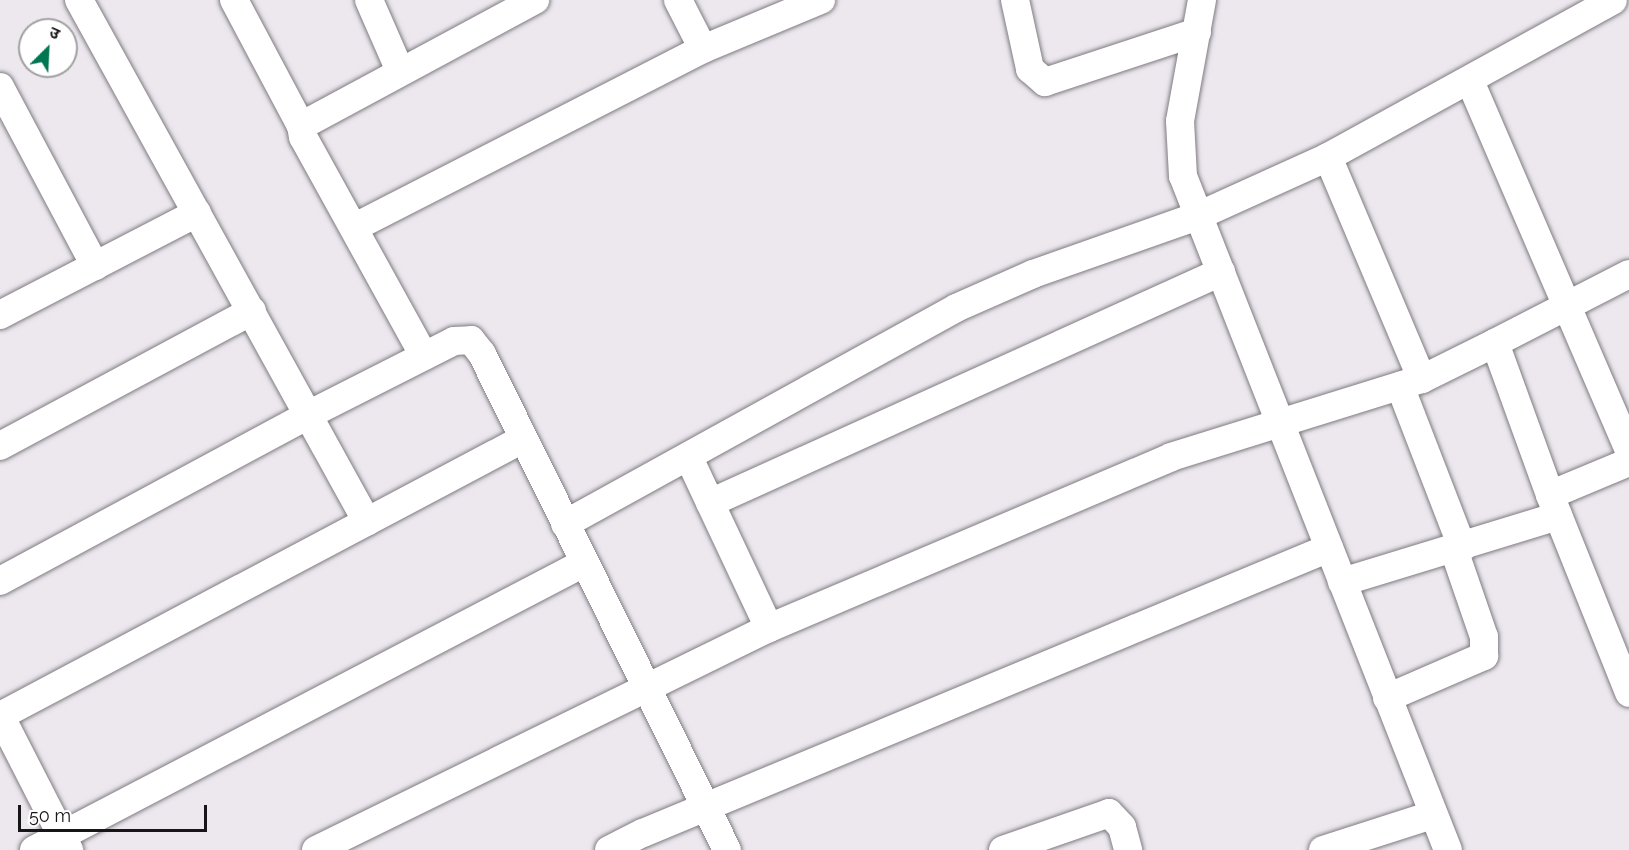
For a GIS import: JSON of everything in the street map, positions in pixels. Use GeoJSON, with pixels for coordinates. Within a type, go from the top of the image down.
{"type":"FeatureCollection","features":[{"type":"Feature","properties":{"kind":"street"},"geometry":{"type":"LineString","coordinates":[[79,0],[310,414],[367,522]]}},
{"type":"Feature","properties":{"kind":"street"},"geometry":{"type":"LineString","coordinates":[[234,0],[301,126],[303,137],[355,227],[424,356]]}},
{"type":"Feature","properties":{"kind":"street"},"geometry":{"type":"LineString","coordinates":[[369,0],[400,71]]}},
{"type":"Feature","properties":{"kind":"street"},"geometry":{"type":"LineString","coordinates":[[678,0],[703,49]]}},
{"type":"Feature","properties":{"kind":"street"},"geometry":{"type":"LineString","coordinates":[[355,227],[703,49],[821,0]]}},
{"type":"Feature","properties":{"kind":"street"},"geometry":{"type":"LineString","coordinates":[[1015,0],[1030,69],[1045,82],[1197,32]]}},
{"type":"Feature","properties":{"kind":"street"},"geometry":{"type":"LineString","coordinates":[[1203,0],[1184,89],[1180,149],[1183,176],[1448,850]]}},
{"type":"Feature","properties":{"kind":"street"},"geometry":{"type":"LineString","coordinates":[[565,524],[999,287],[1198,216],[1328,158],[1613,0]]}},
{"type":"Feature","properties":{"kind":"street"},"geometry":{"type":"LineString","coordinates":[[301,126],[530,1]]}},
{"type":"Feature","properties":{"kind":"street"},"geometry":{"type":"LineString","coordinates":[[1470,81],[1569,304],[1629,451]]}},
{"type":"Feature","properties":{"kind":"street"},"geometry":{"type":"LineString","coordinates":[[0,87],[95,266]]}},
{"type":"Feature","properties":{"kind":"street"},"geometry":{"type":"LineString","coordinates":[[1328,158],[1411,382],[1484,637],[1484,656],[1387,698]]}},
{"type":"Feature","properties":{"kind":"street"},"geometry":{"type":"LineString","coordinates":[[0,315],[197,213]]}},
{"type":"Feature","properties":{"kind":"street"},"geometry":{"type":"LineString","coordinates":[[710,503],[1221,272]]}},
{"type":"Feature","properties":{"kind":"street"},"geometry":{"type":"LineString","coordinates":[[316,850],[644,687],[769,628],[1171,457],[1411,382],[1495,343],[1629,274]]}},
{"type":"Feature","properties":{"kind":"street"},"geometry":{"type":"LineString","coordinates":[[0,446],[252,311]]}},
{"type":"Feature","properties":{"kind":"street"},"geometry":{"type":"LineString","coordinates":[[0,581],[310,414],[462,338],[471,340],[483,354],[644,687],[727,850]]}},
{"type":"Feature","properties":{"kind":"street"},"geometry":{"type":"LineString","coordinates":[[1495,343],[1554,505],[1621,650],[1629,693]]}},
{"type":"Feature","properties":{"kind":"street"},"geometry":{"type":"LineString","coordinates":[[65,842],[0,716],[524,439]]}},
{"type":"Feature","properties":{"kind":"street"},"geometry":{"type":"LineString","coordinates":[[689,458],[769,628]]}},
{"type":"Feature","properties":{"kind":"street"},"geometry":{"type":"LineString","coordinates":[[1342,582],[1458,548],[1554,505],[1629,462]]}},
{"type":"Feature","properties":{"kind":"street"},"geometry":{"type":"LineString","coordinates":[[609,850],[1329,548]]}},
{"type":"Feature","properties":{"kind":"street"},"geometry":{"type":"LineString","coordinates":[[34,850],[65,842],[584,563]]}},
{"type":"Feature","properties":{"kind":"street"},"geometry":{"type":"LineString","coordinates":[[1014,848],[1108,813],[1122,826],[1128,850]]}},
{"type":"Feature","properties":{"kind":"street"},"geometry":{"type":"LineString","coordinates":[[1323,850],[1432,814]]}}]}
